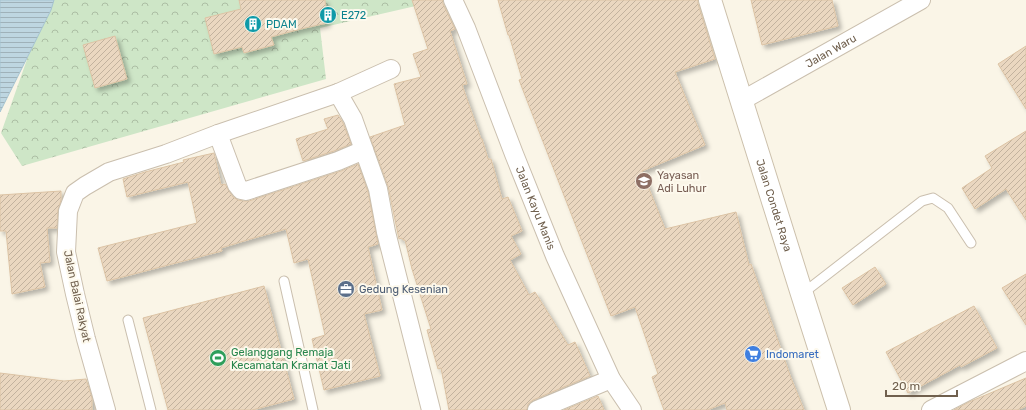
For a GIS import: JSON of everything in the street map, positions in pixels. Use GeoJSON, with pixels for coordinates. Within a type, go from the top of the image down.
{"type":"FeatureCollection","features":[{"type":"Feature","properties":{"kind":"street","name":"Jalan Kayu Manis"},"geometry":{"type":"LineString","coordinates":[[453,0],[466,28],[555,256],[611,379],[632,410]]}},
{"type":"Feature","properties":{"kind":"street","name":"Jalan Condet Raya"},"geometry":{"type":"LineString","coordinates":[[710,0],[839,410]]}},
{"type":"Feature","properties":{"kind":"street","name":"Jalan Waru"},"geometry":{"type":"LineString","coordinates":[[741,101],[902,5],[921,0]]}},
{"type":"Feature","properties":{"kind":"street","name":"Jalan Balai Rakyat"},"geometry":{"type":"LineString","coordinates":[[106,410],[86,339],[66,252],[68,211],[75,192],[109,172],[166,154],[218,134],[338,93],[391,69]]}},
{"type":"Feature","properties":{"kind":"street"},"geometry":{"type":"LineString","coordinates":[[338,93],[353,119],[378,189],[393,262],[431,410]]}},
{"type":"Feature","properties":{"kind":"street"},"geometry":{"type":"LineString","coordinates":[[218,134],[237,185],[240,190],[246,191],[364,150]]}},
{"type":"Feature","properties":{"kind":"street"},"geometry":{"type":"LineString","coordinates":[[931,410],[1026,361]]}},
{"type":"Feature","properties":{"kind":"street"},"geometry":{"type":"LineString","coordinates":[[537,410],[611,379]]}},
{"type":"Feature","properties":{"kind":"lane"},"geometry":{"type":"LineString","coordinates":[[802,294],[922,201],[933,198],[948,208],[971,243]]}},
{"type":"Feature","properties":{"kind":"lane"},"geometry":{"type":"LineString","coordinates":[[284,282],[313,410]]}},
{"type":"Feature","properties":{"kind":"lane"},"geometry":{"type":"LineString","coordinates":[[128,320],[151,410]]}},
{"type":"Feature","properties":{"kind":"green space"},"geometry":{"type":"Polygon","coordinates":[[[48,0],[417,0],[420,5],[320,28],[326,79],[22,166],[1,133],[48,0]]]}},
{"type":"Feature","properties":{"kind":"water"},"geometry":{"type":"Polygon","coordinates":[[[0,0],[54,0],[51,10],[0,112],[0,0]]]}},
{"type":"Feature","properties":{"kind":"building","name":"PDAM"},"geometry":{"type":"Polygon","coordinates":[[[239,0],[325,0],[327,23],[271,37],[274,45],[244,53],[242,47],[214,54],[205,18],[241,9],[239,0]]]}},
{"type":"Feature","properties":{"kind":"building"},"geometry":{"type":"Polygon","coordinates":[[[412,0],[443,0],[443,4],[455,29],[450,31],[467,84],[462,85],[488,159],[491,159],[502,199],[508,197],[522,231],[511,236],[521,254],[510,260],[529,295],[535,292],[568,345],[575,342],[590,376],[533,400],[528,404],[527,410],[449,410],[441,368],[438,369],[427,330],[431,329],[412,269],[405,240],[402,238],[399,239],[388,186],[370,137],[405,125],[394,84],[421,77],[413,54],[428,49],[412,0]]]}},
{"type":"Feature","properties":{"kind":"building"},"geometry":{"type":"Polygon","coordinates":[[[498,0],[698,0],[715,59],[675,72],[705,145],[642,171],[665,229],[736,212],[749,265],[751,264],[791,378],[804,410],[727,410],[725,403],[707,410],[664,410],[652,377],[658,374],[635,307],[611,316],[519,80],[522,79],[498,0]]]}},
{"type":"Feature","properties":{"kind":"building"},"geometry":{"type":"Polygon","coordinates":[[[751,0],[832,0],[838,26],[762,45],[751,0]]]}},
{"type":"Feature","properties":{"kind":"building"},"geometry":{"type":"Polygon","coordinates":[[[115,36],[127,79],[95,88],[83,45],[115,36]]]}},
{"type":"Feature","properties":{"kind":"building"},"geometry":{"type":"Polygon","coordinates":[[[1026,46],[1026,109],[998,64],[1026,46]]]}},
{"type":"Feature","properties":{"kind":"building"},"geometry":{"type":"Polygon","coordinates":[[[338,115],[343,123],[351,144],[303,161],[296,139],[328,129],[324,119],[338,115]]]}},
{"type":"Feature","properties":{"kind":"building"},"geometry":{"type":"Polygon","coordinates":[[[1026,131],[1026,220],[1006,189],[975,209],[962,188],[992,168],[985,156],[1026,131]]]}},
{"type":"Feature","properties":{"kind":"building"},"geometry":{"type":"Polygon","coordinates":[[[214,153],[221,185],[225,184],[233,197],[244,201],[249,201],[358,164],[368,192],[378,244],[368,247],[382,310],[364,314],[380,376],[324,390],[312,339],[325,335],[308,259],[294,263],[286,229],[221,248],[222,251],[107,281],[98,248],[197,223],[188,182],[127,197],[123,179],[184,162],[183,160],[214,153]]]}},
{"type":"Feature","properties":{"kind":"building"},"geometry":{"type":"Polygon","coordinates":[[[61,191],[57,228],[47,228],[50,262],[40,263],[45,287],[12,294],[6,231],[0,231],[0,195],[61,191]]]}},
{"type":"Feature","properties":{"kind":"building"},"geometry":{"type":"Polygon","coordinates":[[[875,267],[886,284],[853,305],[842,288],[875,267]]]}},
{"type":"Feature","properties":{"kind":"building"},"geometry":{"type":"Polygon","coordinates":[[[1026,274],[1026,325],[1002,288],[1026,274]]]}},
{"type":"Feature","properties":{"kind":"building","name":"Gelanggang Remaja Kecamatan Kramat Jati"},"geometry":{"type":"Polygon","coordinates":[[[264,286],[294,399],[252,410],[168,410],[143,318],[264,286]]]}},
{"type":"Feature","properties":{"kind":"building"},"geometry":{"type":"Polygon","coordinates":[[[974,306],[997,348],[961,367],[960,365],[908,393],[886,352],[974,306]]]}},
{"type":"Feature","properties":{"kind":"building"},"geometry":{"type":"Polygon","coordinates":[[[0,373],[64,381],[86,379],[92,398],[92,410],[0,410],[0,373]]]}},
{"type":"Feature","properties":{"kind":"building"},"geometry":{"type":"Polygon","coordinates":[[[1026,378],[1026,406],[1017,410],[954,410],[969,402],[1026,378]]]}},
{"type":"Feature","properties":{"kind":"building"},"geometry":{"type":"Polygon","coordinates":[[[598,396],[604,410],[564,410],[598,396]]]}},
{"type":"Feature","properties":{"kind":"place","name":"E272"},"geometry":{"type":"Point","coordinates":[328,15]}},
{"type":"Feature","properties":{"kind":"place","name":"PDAM"},"geometry":{"type":"Point","coordinates":[253,24]}},
{"type":"Feature","properties":{"kind":"place","name":"Yayasan Adi Luhur"},"geometry":{"type":"Point","coordinates":[644,181]}},
{"type":"Feature","properties":{"kind":"place","name":"Gedung Kesenian"},"geometry":{"type":"Point","coordinates":[346,289]}},
{"type":"Feature","properties":{"kind":"place","name":"Indomaret"},"geometry":{"type":"Point","coordinates":[753,354]}},
{"type":"Feature","properties":{"kind":"place","name":"Gelanggang Remaja Kecamatan Kramat Jati"},"geometry":{"type":"Point","coordinates":[218,358]}}]}
